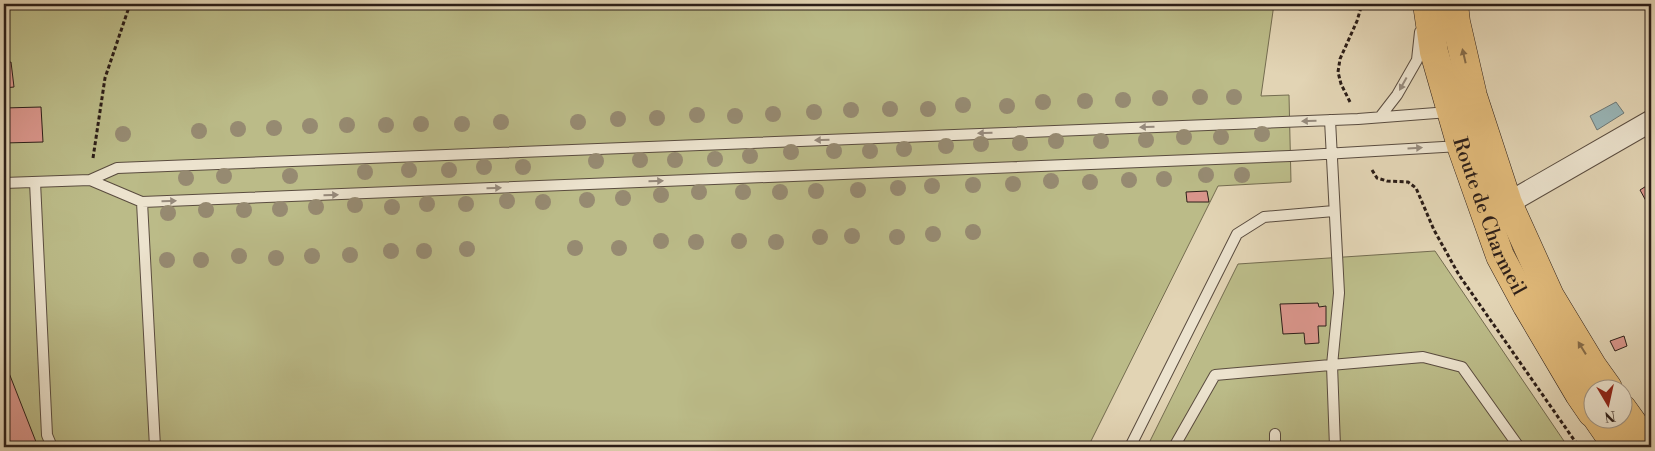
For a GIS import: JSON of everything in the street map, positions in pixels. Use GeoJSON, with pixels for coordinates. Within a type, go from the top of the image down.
{"type":"FeatureCollection","features":[{"type":"Feature","properties":{"kind":"main road","name":"Route de Charmeil"},"geometry":{"type":"LineString","coordinates":[[1426,4],[1434,52],[1464,107],[1495,201],[1500,256],[1527,306],[1582,398]]}},
{"type":"Feature","properties":{"kind":"main road","name":"Route de Charmeil"},"geometry":{"type":"LineString","coordinates":[[1454,4],[1464,107],[1461,146],[1601,378]]}},
{"type":"Feature","properties":{"kind":"main road"},"geometry":{"type":"LineString","coordinates":[[1632,422],[1650,447]]}},
{"type":"Feature","properties":{"kind":"main road"},"geometry":{"type":"LineString","coordinates":[[1604,428],[1617,447]]}},
{"type":"Feature","properties":{"kind":"street"},"geometry":{"type":"LineString","coordinates":[[1495,201],[1651,121]]}},
{"type":"Feature","properties":{"kind":"lane"},"geometry":{"type":"LineString","coordinates":[[1380,117],[1397,95],[1416,60],[1426,4]]}},
{"type":"Feature","properties":{"kind":"lane"},"geometry":{"type":"LineString","coordinates":[[4,184],[90,180],[117,168],[1358,119],[1464,107]]}},
{"type":"Feature","properties":{"kind":"lane"},"geometry":{"type":"LineString","coordinates":[[1330,120],[1339,293],[1332,365],[1335,447]]}},
{"type":"Feature","properties":{"kind":"lane"},"geometry":{"type":"LineString","coordinates":[[90,180],[142,202],[1332,153],[1461,146]]}},
{"type":"Feature","properties":{"kind":"lane"},"geometry":{"type":"LineString","coordinates":[[35,182],[47,435],[52,447]]}},
{"type":"Feature","properties":{"kind":"lane"},"geometry":{"type":"LineString","coordinates":[[142,202],[155,447]]}},
{"type":"Feature","properties":{"kind":"lane"},"geometry":{"type":"LineString","coordinates":[[1130,447],[1237,234],[1264,217],[1334,211]]}},
{"type":"Feature","properties":{"kind":"lane"},"geometry":{"type":"LineString","coordinates":[[1174,447],[1215,375],[1423,357],[1462,367],[1519,447]]}},
{"type":"Feature","properties":{"kind":"lane"},"geometry":{"type":"LineString","coordinates":[[1275,434],[1275,447]]}},
{"type":"Feature","properties":{"kind":"path"},"geometry":{"type":"LineString","coordinates":[[90,180],[105,78],[130,4]]}},
{"type":"Feature","properties":{"kind":"path"},"geometry":{"type":"LineString","coordinates":[[1358,119],[1341,84],[1338,72],[1340,59],[1357,21],[1362,4]]}},
{"type":"Feature","properties":{"kind":"path"},"geometry":{"type":"LineString","coordinates":[[1366,151],[1371,169],[1377,178],[1387,181],[1408,182],[1416,188],[1434,230],[1458,275],[1579,447]]}},
{"type":"Feature","properties":{"kind":"green space"},"geometry":{"type":"Polygon","coordinates":[[[4,4],[1274,4],[1261,96],[1289,95],[1291,182],[1218,186],[1088,447],[4,447],[4,4]]]}},
{"type":"Feature","properties":{"kind":"green space"},"geometry":{"type":"Polygon","coordinates":[[[1435,251],[1568,447],[1147,447],[1238,264],[1435,251]]]}},
{"type":"Feature","properties":{"kind":"water"},"geometry":{"type":"Polygon","coordinates":[[[1616,102],[1624,113],[1597,130],[1590,116],[1616,102]]]}},
{"type":"Feature","properties":{"kind":"building"},"geometry":{"type":"Polygon","coordinates":[[[11,62],[14,87],[4,88],[4,63],[11,62]]]}},
{"type":"Feature","properties":{"kind":"building"},"geometry":{"type":"Polygon","coordinates":[[[41,107],[43,142],[4,143],[4,108],[41,107]]]}},
{"type":"Feature","properties":{"kind":"building"},"geometry":{"type":"Polygon","coordinates":[[[1651,183],[1651,210],[1640,190],[1651,183]]]}},
{"type":"Feature","properties":{"kind":"building"},"geometry":{"type":"Polygon","coordinates":[[[1207,191],[1209,202],[1187,202],[1186,192],[1207,191]]]}},
{"type":"Feature","properties":{"kind":"building"},"geometry":{"type":"Polygon","coordinates":[[[1318,303],[1319,307],[1326,306],[1326,326],[1318,326],[1319,343],[1305,344],[1304,333],[1283,334],[1280,304],[1318,303]]]}},
{"type":"Feature","properties":{"kind":"building"},"geometry":{"type":"Polygon","coordinates":[[[1624,336],[1627,346],[1615,351],[1610,341],[1624,336]]]}},
{"type":"Feature","properties":{"kind":"building"},"geometry":{"type":"Polygon","coordinates":[[[9,373],[38,447],[4,447],[4,431],[7,430],[4,422],[4,375],[9,373]]]}}]}
